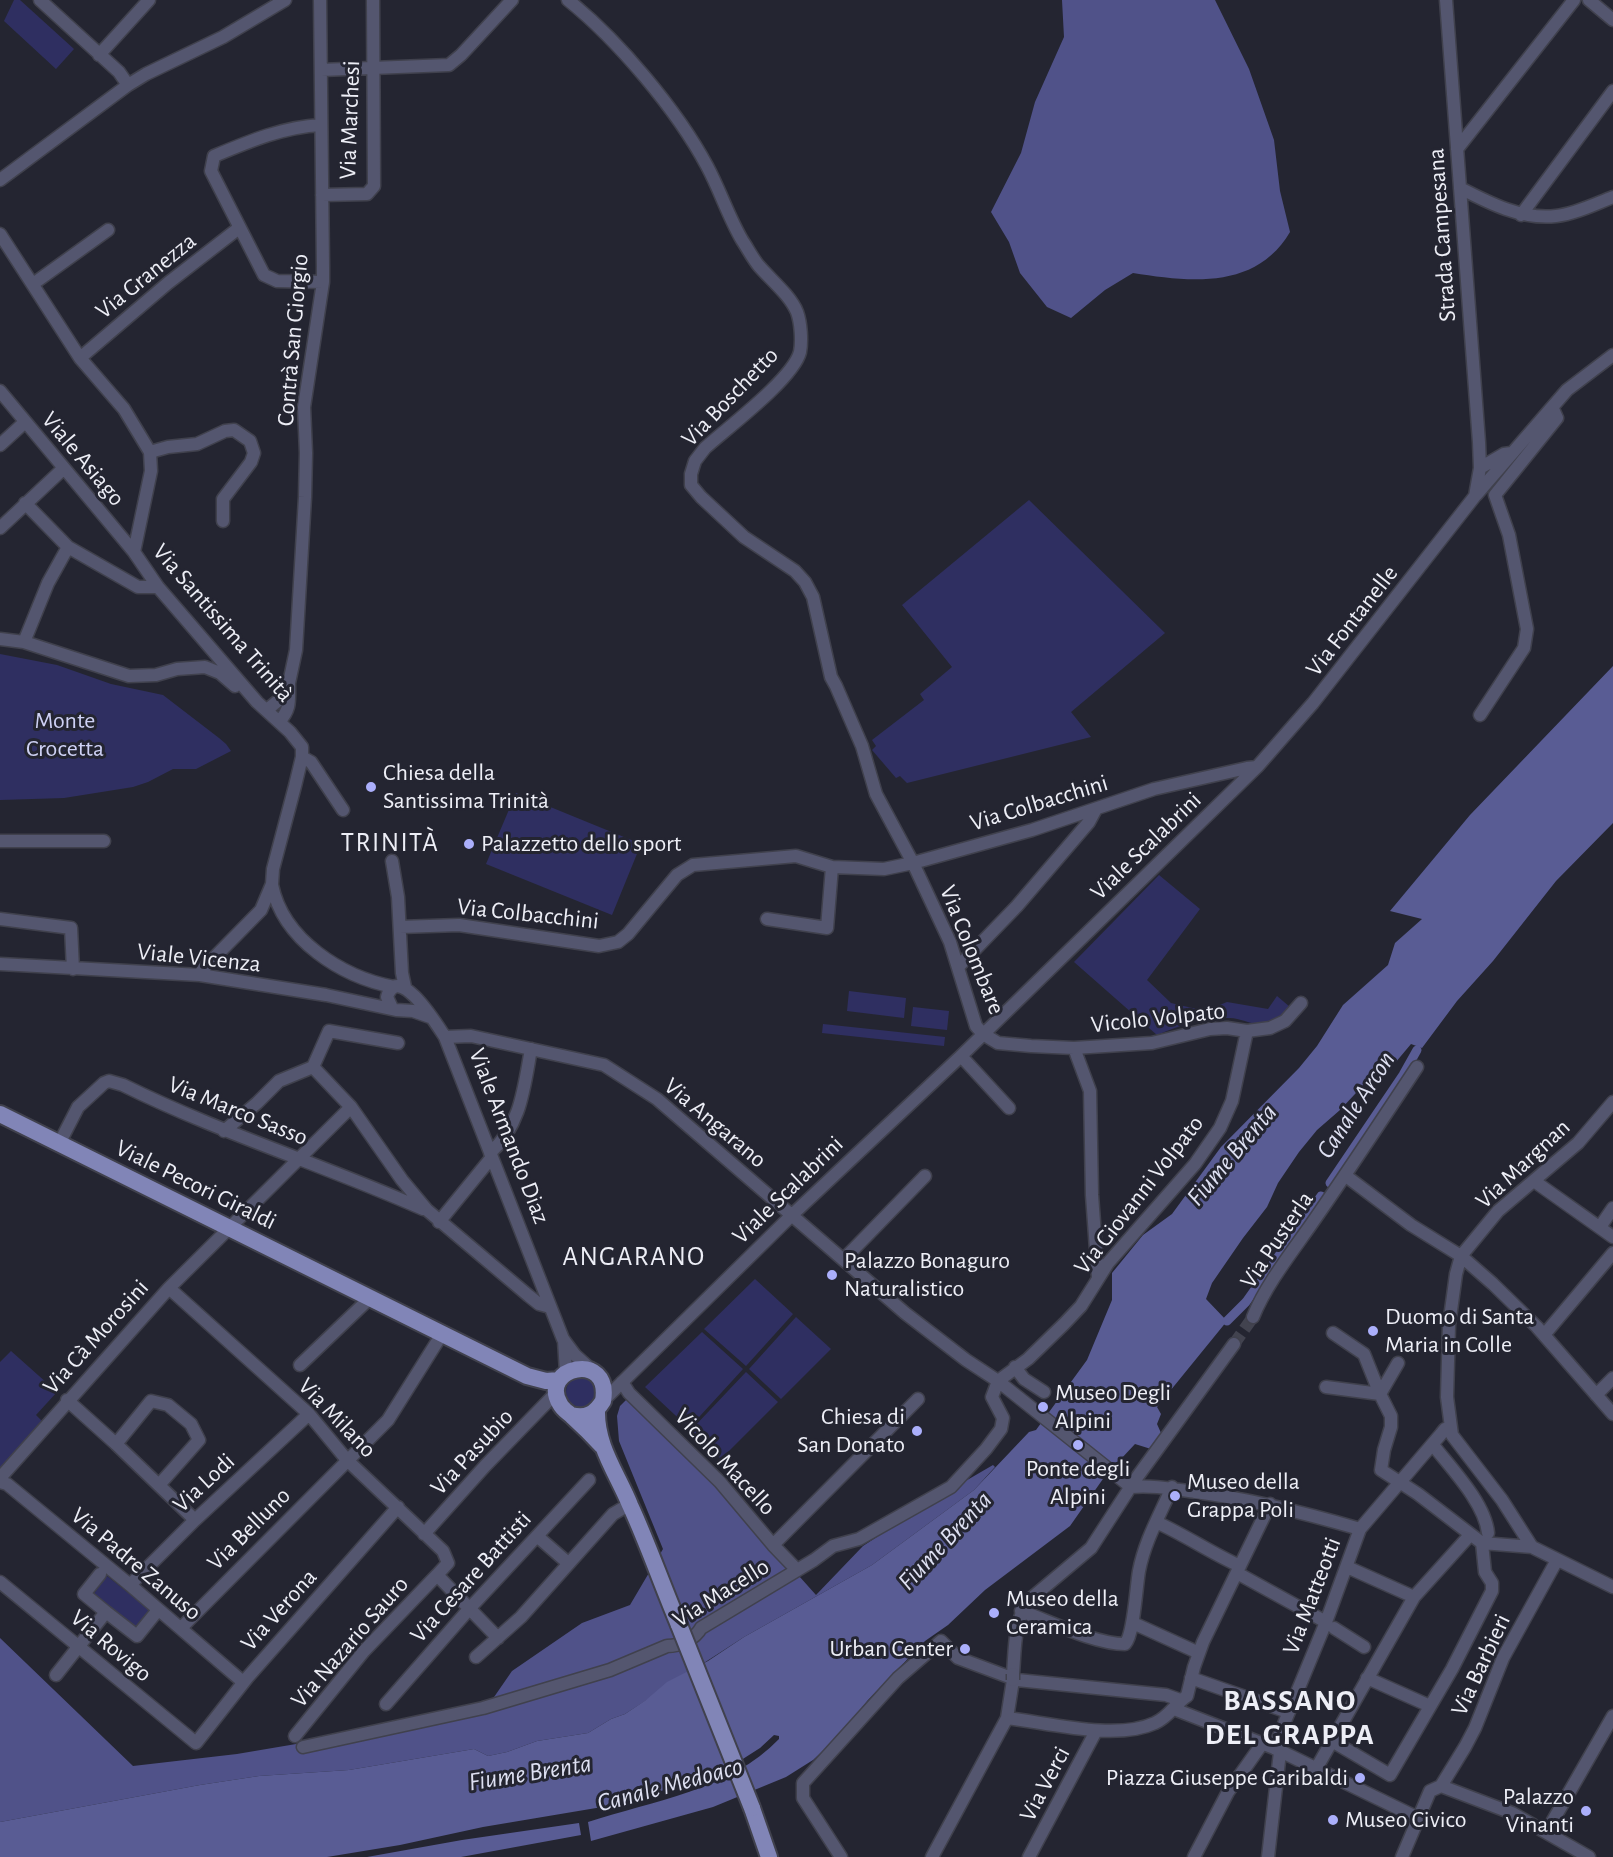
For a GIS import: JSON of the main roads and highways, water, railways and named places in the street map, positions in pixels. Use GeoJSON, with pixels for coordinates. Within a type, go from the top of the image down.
{"type":"FeatureCollection","features":[{"type":"Feature","properties":{"kind":"main road","name":"Viale Pecori Giraldi"},"geometry":{"type":"LineString","coordinates":[[0,1114],[527,1376],[546,1381],[563,1376]]}},
{"type":"Feature","properties":{"kind":"main road"},"geometry":{"type":"LineString","coordinates":[[563,1376],[582,1368],[598,1378],[604,1390],[598,1431],[603,1447],[630,1504],[752,1808],[769,1856]]}},
{"type":"Feature","properties":{"kind":"main road","name":"Viale Pecori Giraldi"},"geometry":{"type":"LineString","coordinates":[[527,1376],[561,1407]]}},
{"type":"Feature","properties":{"kind":"main road","name":"Viale Armando Diaz"},"geometry":{"type":"LineString","coordinates":[[561,1407],[556,1395],[563,1376]]}},
{"type":"Feature","properties":{"kind":"main road"},"geometry":{"type":"LineString","coordinates":[[561,1407],[585,1416],[600,1406]]}},
{"type":"Feature","properties":{"kind":"main road"},"geometry":{"type":"LineString","coordinates":[[561,1407],[603,1447]]}},
{"type":"Feature","properties":{"kind":"water","name":"Fiume Brenta"},"geometry":{"type":"Polygon","coordinates":[[[1613,666],[1613,823],[1556,881],[1493,961],[1457,1001],[1422,1048],[1411,1044],[1390,1069],[1370,1078],[1340,1110],[1317,1130],[1299,1152],[1278,1183],[1267,1207],[1212,1283],[1206,1299],[1227,1321],[1157,1407],[1161,1414],[1157,1424],[1161,1433],[1151,1449],[1135,1444],[1105,1476],[1070,1526],[985,1590],[948,1625],[925,1641],[868,1700],[840,1735],[813,1760],[786,1777],[713,1807],[591,1841],[588,1822],[690,1792],[714,1782],[738,1771],[760,1756],[779,1739],[779,1736],[774,1735],[760,1748],[724,1771],[620,1804],[327,1857],[0,1857],[0,1822],[259,1776],[349,1770],[474,1749],[488,1756],[537,1741],[588,1733],[611,1719],[625,1714],[667,1682],[708,1661],[744,1637],[872,1565],[974,1490],[1029,1432],[1036,1430],[1087,1360],[1112,1300],[1112,1273],[1143,1235],[1172,1214],[1221,1147],[1299,1068],[1317,1046],[1343,1005],[1388,965],[1395,943],[1422,919],[1390,911],[1470,815],[1613,666]]]}},
{"type":"Feature","properties":{"kind":"water","name":"Canale Medoaco"},"geometry":{"type":"Polygon","coordinates":[[[579,1823],[581,1835],[461,1857],[367,1857],[462,1840],[579,1823]]]}},
{"type":"Feature","properties":{"kind":"waterway","name":"Canale Arcon"},"geometry":{"type":"LineString","coordinates":[[1330,1183],[1403,1075],[1417,1050]]}},
{"type":"Feature","properties":{"kind":"waterway","name":"Canale Arcon"},"geometry":{"type":"LineString","coordinates":[[1227,1321],[1246,1302],[1321,1196]]}},
{"type":"Feature","properties":{"kind":"tunnel"},"geometry":{"type":"LineString","coordinates":[[1234,1344],[1253,1317]]}},
{"type":"Feature","properties":{"kind":"place","name":"Chiesa della Santissima Trinità"},"geometry":{"type":"Point","coordinates":[371,787]}},
{"type":"Feature","properties":{"kind":"place","name":"Palazzetto dello sport"},"geometry":{"type":"Point","coordinates":[469,844]}},
{"type":"Feature","properties":{"kind":"place","name":"Palazzo Bonaguro Naturalistico"},"geometry":{"type":"Point","coordinates":[832,1275]}},
{"type":"Feature","properties":{"kind":"place","name":"Duomo di Santa Maria in Colle"},"geometry":{"type":"Point","coordinates":[1373,1331]}},
{"type":"Feature","properties":{"kind":"place","name":"Museo Degli Alpini"},"geometry":{"type":"Point","coordinates":[1043,1407]}},
{"type":"Feature","properties":{"kind":"place","name":"Chiesa di San Donato"},"geometry":{"type":"Point","coordinates":[917,1431]}},
{"type":"Feature","properties":{"kind":"place","name":"Ponte degli Alpini"},"geometry":{"type":"Point","coordinates":[1078,1445]}},
{"type":"Feature","properties":{"kind":"place","name":"Museo della Grappa Poli"},"geometry":{"type":"Point","coordinates":[1175,1496]}},
{"type":"Feature","properties":{"kind":"place","name":"Museo della Ceramica"},"geometry":{"type":"Point","coordinates":[994,1613]}},
{"type":"Feature","properties":{"kind":"place","name":"Urban Center"},"geometry":{"type":"Point","coordinates":[965,1649]}},
{"type":"Feature","properties":{"kind":"place","name":"Piazza Giuseppe Garibaldi"},"geometry":{"type":"Point","coordinates":[1360,1778]}},
{"type":"Feature","properties":{"kind":"place","name":"Palazzo Vinanti"},"geometry":{"type":"Point","coordinates":[1586,1811]}},
{"type":"Feature","properties":{"kind":"place","name":"Museo Civico"},"geometry":{"type":"Point","coordinates":[1333,1820]}},
{"type":"Feature","properties":{"kind":"district","name":"TRINITÀ"},"geometry":{"type":"Point","coordinates":[390,843]}},
{"type":"Feature","properties":{"kind":"district","name":"ANGARANO"},"geometry":{"type":"Point","coordinates":[634,1257]}},
{"type":"Feature","properties":{"kind":"district","name":"BASSANO DEL GRAPPA"},"geometry":{"type":"Point","coordinates":[1290,1718]}},
{"type":"Feature","properties":{"kind":"park label","name":"Monte Crocetta"},"geometry":{"type":"Point","coordinates":[65,735]}}]}
